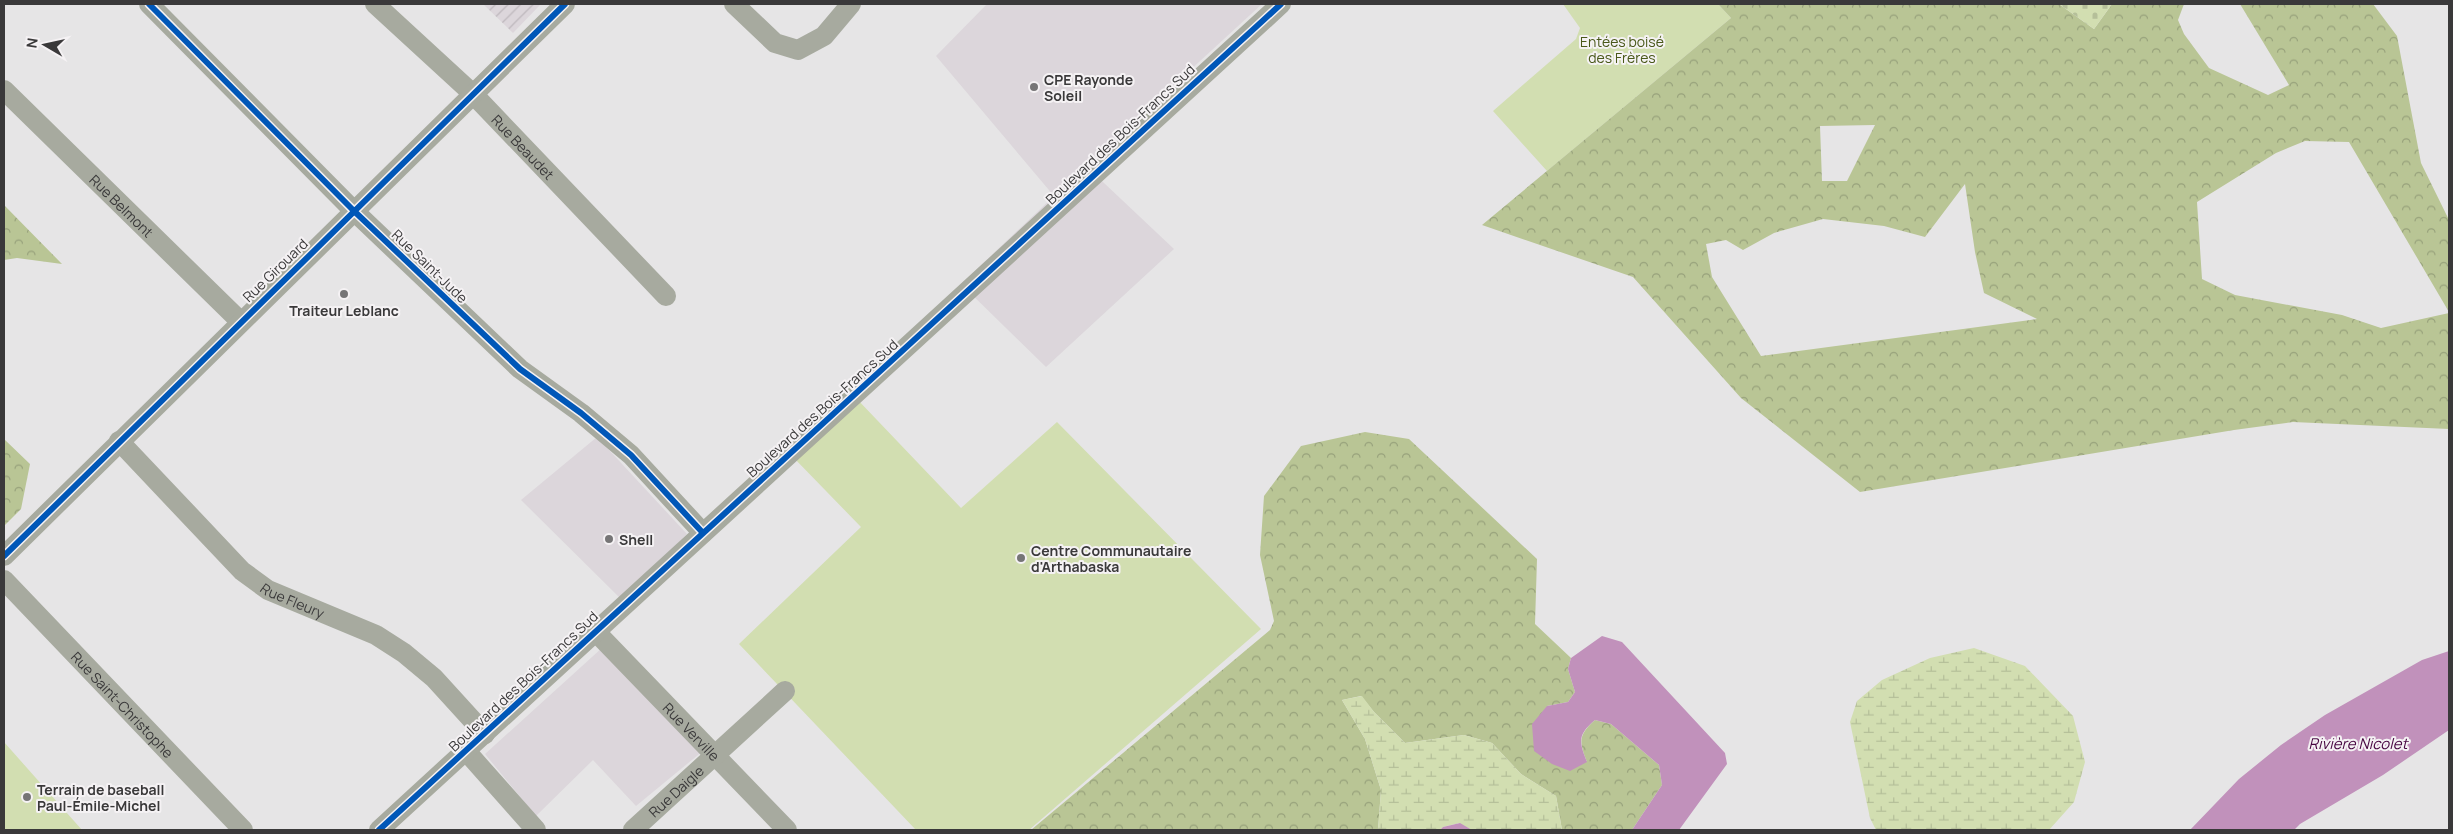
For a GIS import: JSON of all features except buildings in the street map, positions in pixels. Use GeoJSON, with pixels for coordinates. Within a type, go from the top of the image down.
{"type":"FeatureCollection","features":[{"type":"Feature","properties":{"kind":"street","name":"Rue Saint-Jude"},"geometry":{"type":"LineString","coordinates":[[149,4],[354,211],[520,369],[581,413],[631,455],[703,533]]}},
{"type":"Feature","properties":{"kind":"street","name":"Rue Beaudet"},"geometry":{"type":"LineString","coordinates":[[374,4],[473,94],[666,296]]}},
{"type":"Feature","properties":{"kind":"street","name":"Rue Girouard"},"geometry":{"type":"LineString","coordinates":[[4,556],[240,321],[565,4]]}},
{"type":"Feature","properties":{"kind":"street"},"geometry":{"type":"LineString","coordinates":[[734,4],[775,42],[798,50],[824,36],[851,4]]}},
{"type":"Feature","properties":{"kind":"street","name":"Boulevard des Bois-Francs Sud"},"geometry":{"type":"LineString","coordinates":[[379,830],[1281,4]]}},
{"type":"Feature","properties":{"kind":"street","name":"Rue Belmont"},"geometry":{"type":"LineString","coordinates":[[4,90],[240,321]]}},
{"type":"Feature","properties":{"kind":"street","name":"Rue Fleury"},"geometry":{"type":"LineString","coordinates":[[119,441],[242,571],[268,590],[376,635],[404,653],[434,678],[485,734]]}},
{"type":"Feature","properties":{"kind":"street","name":"Rue Saint-Christophe"},"geometry":{"type":"LineString","coordinates":[[4,580],[243,830]]}},
{"type":"Feature","properties":{"kind":"street","name":"Rue Verville"},"geometry":{"type":"LineString","coordinates":[[596,632],[787,830]]}},
{"type":"Feature","properties":{"kind":"street","name":"Rue Daigle"},"geometry":{"type":"LineString","coordinates":[[632,830],[785,691]]}},
{"type":"Feature","properties":{"kind":"street"},"geometry":{"type":"LineString","coordinates":[[466,751],[536,830]]}},
{"type":"Feature","properties":{"kind":"shaded area"},"geometry":{"type":"Polygon","coordinates":[[[483,4],[541,4],[513,33],[483,4]]]}},
{"type":"Feature","properties":{"kind":"shaded area"},"geometry":{"type":"Polygon","coordinates":[[[987,4],[1262,4],[1086,166],[1174,249],[1046,367],[961,284],[1054,196],[936,56],[987,4]]]}},
{"type":"Feature","properties":{"kind":"shaded area"},"geometry":{"type":"Polygon","coordinates":[[[597,437],[687,534],[621,599],[521,500],[597,437]]]}},
{"type":"Feature","properties":{"kind":"shaded area"},"geometry":{"type":"Polygon","coordinates":[[[603,647],[704,750],[636,806],[593,760],[536,816],[485,754],[603,647]]]}},
{"type":"Feature","properties":{"kind":"green space","name":"Entées boisé des Frères"},"geometry":{"type":"Polygon","coordinates":[[[1563,4],[1718,4],[1731,18],[1547,171],[1493,111],[1576,39],[1580,28],[1563,4]]]}},
{"type":"Feature","properties":{"kind":"green space"},"geometry":{"type":"Polygon","coordinates":[[[1718,4],[2059,4],[2094,29],[2112,4],[2184,4],[2178,20],[2184,34],[2209,68],[2268,95],[2289,85],[2240,4],[2373,4],[2397,36],[2421,163],[2449,220],[2449,312],[2349,142],[2305,141],[2276,153],[2197,202],[2202,279],[2235,295],[2342,315],[2381,328],[2449,313],[2449,429],[2293,422],[2234,430],[1860,492],[1741,398],[1633,277],[1482,225],[1731,18],[1718,4]],[[1875,125],[1820,126],[1822,181],[1847,181],[1875,125]],[[1965,184],[1925,237],[1884,226],[1823,219],[1774,233],[1743,250],[1726,240],[1706,244],[1712,277],[1761,356],[2037,319],[1984,293],[1975,252],[1965,184]]]}},
{"type":"Feature","properties":{"kind":"green space"},"geometry":{"type":"Polygon","coordinates":[[[2059,4],[2112,4],[2094,29],[2059,4]]]}},
{"type":"Feature","properties":{"kind":"green space"},"geometry":{"type":"Polygon","coordinates":[[[4,205],[62,264],[17,258],[4,260],[4,205]]]}},
{"type":"Feature","properties":{"kind":"green space"},"geometry":{"type":"Polygon","coordinates":[[[856,398],[961,508],[1057,422],[1261,629],[1029,830],[916,830],[739,644],[861,527],[792,456],[856,398]]]}},
{"type":"Feature","properties":{"kind":"green space"},"geometry":{"type":"Polygon","coordinates":[[[1365,432],[1409,439],[1537,559],[1535,624],[1571,658],[1568,669],[1575,692],[1568,702],[1547,706],[1587,762],[1582,749],[1582,739],[1585,730],[1595,720],[1611,724],[1659,765],[1662,785],[1632,830],[1562,830],[1556,796],[1521,774],[1492,743],[1464,735],[1405,743],[1361,696],[1342,700],[1365,739],[1381,790],[1378,830],[1031,830],[1270,630],[1274,621],[1260,555],[1264,496],[1301,446],[1365,432]]]}},
{"type":"Feature","properties":{"kind":"green space"},"geometry":{"type":"Polygon","coordinates":[[[4,439],[30,464],[21,509],[4,526],[4,439]]]}},
{"type":"Feature","properties":{"kind":"green space"},"geometry":{"type":"Polygon","coordinates":[[[1974,648],[2025,666],[2073,716],[2085,762],[2074,802],[2049,830],[1876,830],[1870,818],[1850,722],[1857,701],[1882,680],[1930,658],[1974,648]]]}},
{"type":"Feature","properties":{"kind":"green space"},"geometry":{"type":"Polygon","coordinates":[[[1362,696],[1374,712],[1405,743],[1464,735],[1492,743],[1521,774],[1556,796],[1562,830],[1472,830],[1459,823],[1443,827],[1440,830],[1378,830],[1381,790],[1365,739],[1342,700],[1362,696]]]}},
{"type":"Feature","properties":{"kind":"green space","name":"Terrain de baseball Paul-Émile-Michel"},"geometry":{"type":"Polygon","coordinates":[[[4,742],[82,830],[4,830],[4,742]]]}},
{"type":"Feature","properties":{"kind":"water"},"geometry":{"type":"Polygon","coordinates":[[[1602,636],[1622,642],[1725,753],[1727,764],[1679,830],[1632,830],[1662,785],[1659,765],[1611,724],[1595,720],[1589,725],[1581,739],[1582,749],[1587,762],[1570,771],[1552,764],[1534,751],[1532,724],[1547,706],[1568,702],[1575,692],[1568,669],[1571,658],[1602,636]]]}},
{"type":"Feature","properties":{"kind":"water","name":"Rivière Nicolet"},"geometry":{"type":"Polygon","coordinates":[[[2449,651],[2449,730],[2383,775],[2300,824],[2294,830],[2190,830],[2239,779],[2281,745],[2325,715],[2422,660],[2449,651]]]}},
{"type":"Feature","properties":{"kind":"water"},"geometry":{"type":"Polygon","coordinates":[[[1460,823],[1472,830],[1440,830],[1443,827],[1460,823]]]}},
{"type":"Feature","properties":{"kind":"cycle path"},"geometry":{"type":"LineString","coordinates":[[149,4],[354,211],[520,369],[581,413],[631,455],[703,533]]}},
{"type":"Feature","properties":{"kind":"cycle path"},"geometry":{"type":"LineString","coordinates":[[4,556],[565,4]]}},
{"type":"Feature","properties":{"kind":"cycle path"},"geometry":{"type":"LineString","coordinates":[[379,830],[1281,4]]}},
{"type":"Feature","properties":{"kind":"place","name":"CPE Rayonde Soleil"},"geometry":{"type":"Point","coordinates":[1034,87]}},
{"type":"Feature","properties":{"kind":"place","name":"Traiteur Leblanc"},"geometry":{"type":"Point","coordinates":[344,294]}},
{"type":"Feature","properties":{"kind":"place","name":"Shell"},"geometry":{"type":"Point","coordinates":[609,539]}},
{"type":"Feature","properties":{"kind":"place","name":"Centre Communautaire d'Arthabaska"},"geometry":{"type":"Point","coordinates":[1021,558]}},
{"type":"Feature","properties":{"kind":"place","name":"Terrain de baseball Paul-Émile-Michel"},"geometry":{"type":"Point","coordinates":[27,797]}}]}
